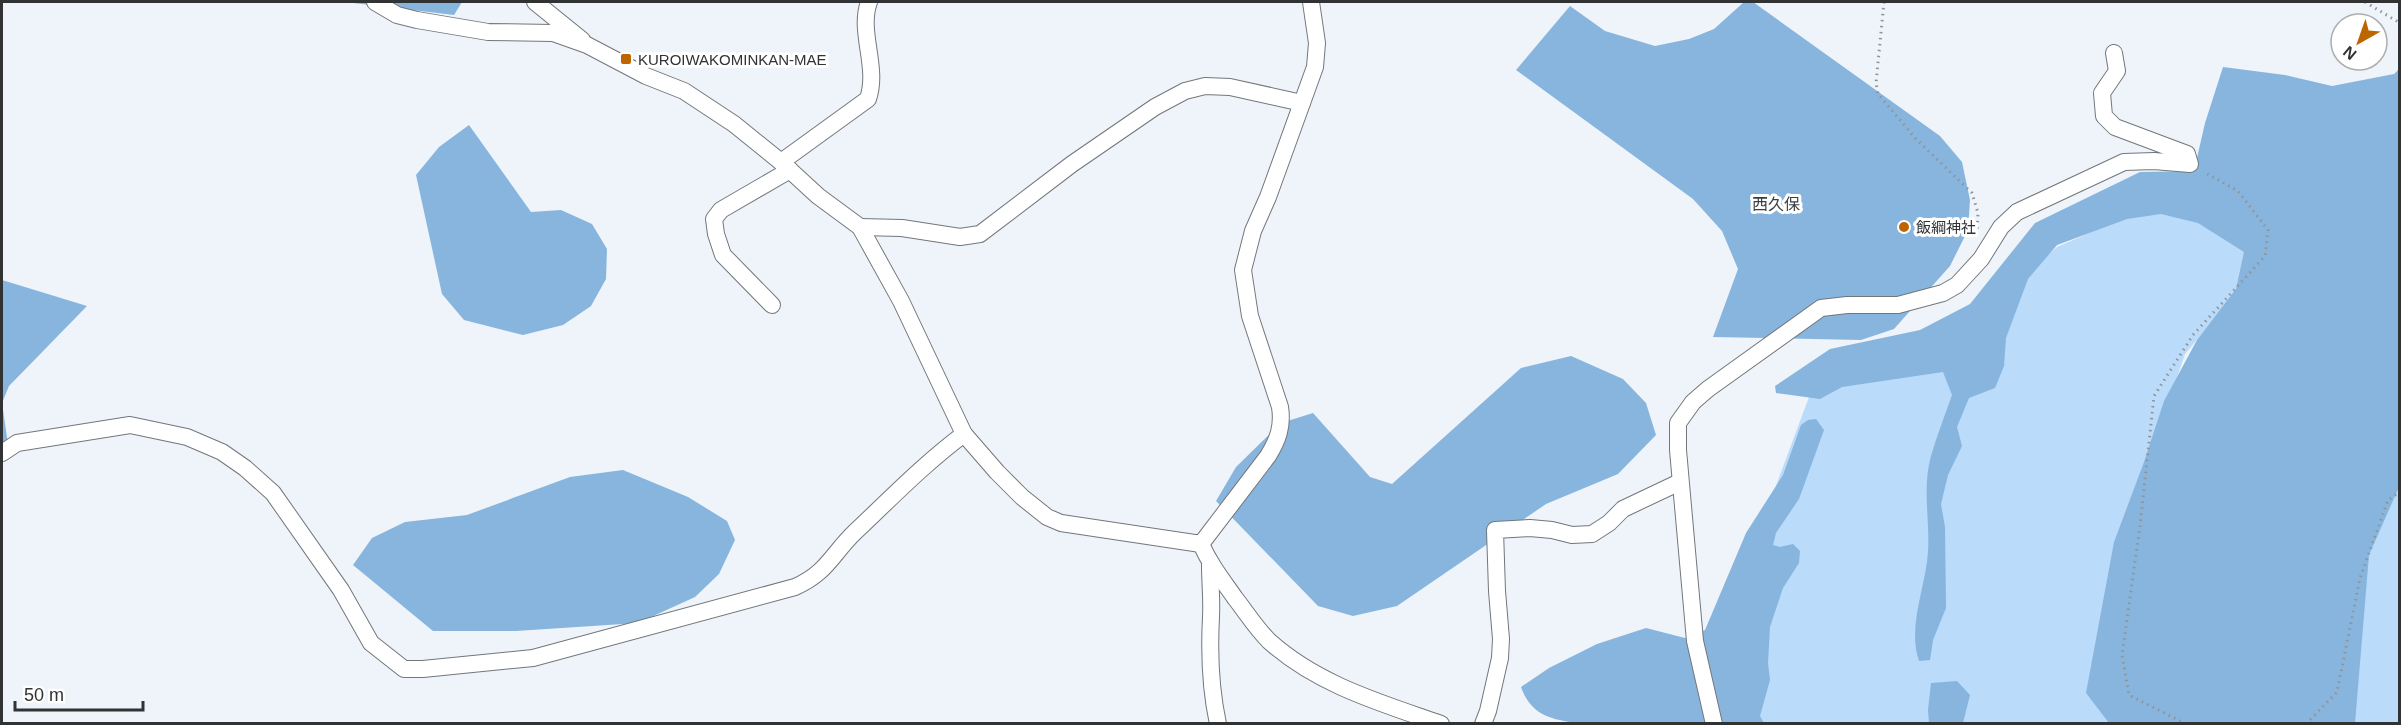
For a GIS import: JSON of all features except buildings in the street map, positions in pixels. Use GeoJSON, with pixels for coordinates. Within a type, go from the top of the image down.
{"type":"FeatureCollection","features":[{"type":"Feature","properties":{"kind":"street"},"geometry":{"type":"LineString","coordinates":[[375,2],[397,15],[417,20],[488,32],[554,33],[587,45],[646,76],[684,91],[734,124],[818,196],[860,227],[901,301],[964,434],[997,472],[1022,496],[1047,516],[1061,523],[1201,544]]}},
{"type":"Feature","properties":{"kind":"street"},"geometry":{"type":"LineString","coordinates":[[535,2],[587,45]]}},
{"type":"Feature","properties":{"kind":"street"},"geometry":{"type":"LineString","coordinates":[[771,305],[723,255],[714,219],[721,210],[785,166],[867,99],[872,78],[866,21],[869,2]]}},
{"type":"Feature","properties":{"kind":"street"},"geometry":{"type":"LineString","coordinates":[[1201,544],[1268,456],[1280,431],[1282,419],[1280,407],[1250,316],[1243,270],[1253,231],[1268,197],[1317,56],[1311,2]]}},
{"type":"Feature","properties":{"kind":"street"},"geometry":{"type":"LineString","coordinates":[[1714,723],[1695,641],[1680,482],[1678,423],[1685,412],[1708,388],[1812,312],[1835,305],[1898,305],[1943,293],[1967,277],[1981,260],[2001,227],[2017,212],[2124,162],[2154,161],[2190,164],[2187,154],[2115,127],[2104,116],[2102,93],[2117,71],[2114,53]]}},
{"type":"Feature","properties":{"kind":"street"},"geometry":{"type":"LineString","coordinates":[[860,227],[902,228],[960,237],[980,234],[1091,151],[1155,107],[1185,91],[1205,86],[1230,87],[1302,103]]}},
{"type":"Feature","properties":{"kind":"street"},"geometry":{"type":"LineString","coordinates":[[2,453],[17,443],[130,425],[187,437],[222,452],[245,468],[273,494],[341,590],[371,643],[404,669],[423,669],[533,658],[795,587],[811,580],[828,566],[853,534],[964,434]]}},
{"type":"Feature","properties":{"kind":"street"},"geometry":{"type":"LineString","coordinates":[[1483,723],[1500,658],[1495,530],[1530,528],[1572,535],[1592,534],[1609,523],[1623,509],[1680,482]]}},
{"type":"Feature","properties":{"kind":"street"},"geometry":{"type":"LineString","coordinates":[[1201,544],[1210,565],[1258,629],[1296,661],[1354,693],[1410,719],[1441,723]]}},
{"type":"Feature","properties":{"kind":"street"},"geometry":{"type":"LineString","coordinates":[[1210,565],[1211,616],[1208,641],[1212,690],[1218,723]]}},
{"type":"Feature","properties":{"kind":"path"},"geometry":{"type":"LineString","coordinates":[[1884,2],[1876,83],[1878,94],[1916,139],[1972,193],[1978,213],[1976,240]]}},
{"type":"Feature","properties":{"kind":"path"},"geometry":{"type":"LineString","coordinates":[[2365,2],[2400,23]]}},
{"type":"Feature","properties":{"kind":"path"},"geometry":{"type":"LineString","coordinates":[[2186,723],[2129,694],[2122,655],[2140,526],[2154,396],[2193,334],[2265,256],[2268,230],[2238,191],[2190,164]]}},
{"type":"Feature","properties":{"kind":"path"},"geometry":{"type":"LineString","coordinates":[[2306,723],[2337,692],[2360,578],[2388,500],[2400,492]]}},
{"type":"Feature","properties":{"kind":"shaded area"},"geometry":{"type":"Polygon","coordinates":[[[345,2],[462,2],[454,15],[345,2]]]}},
{"type":"Feature","properties":{"kind":"shaded area"},"geometry":{"type":"Polygon","coordinates":[[[1744,2],[1753,2],[1940,136],[1962,162],[1970,200],[1968,230],[1950,266],[1894,329],[1861,340],[1713,337],[1738,269],[1722,231],[1693,199],[1516,70],[1570,6],[1605,31],[1655,46],[1689,39],[1714,29],[1744,2]]]}},
{"type":"Feature","properties":{"kind":"shaded area"},"geometry":{"type":"Polygon","coordinates":[[[2223,67],[2285,75],[2332,86],[2394,74],[2399,69],[2399,487],[2369,555],[2355,723],[2109,723],[2086,693],[2114,542],[2164,401],[2197,340],[2236,289],[2244,252],[2198,223],[2161,214],[2127,219],[2057,245],[2028,279],[2006,338],[2004,366],[1995,388],[1969,398],[1957,427],[1962,446],[1948,475],[1941,504],[1945,527],[1946,608],[1933,640],[1930,660],[1919,661],[1915,634],[1918,606],[1927,565],[1928,468],[1952,395],[1943,372],[1842,387],[1820,399],[1776,393],[1775,386],[1830,349],[1920,330],[1970,304],[2035,223],[2140,172],[2194,171],[2205,123],[2223,67]]]}},
{"type":"Feature","properties":{"kind":"shaded area"},"geometry":{"type":"Polygon","coordinates":[[[469,125],[531,212],[561,210],[592,224],[607,249],[606,279],[591,306],[563,325],[523,335],[464,320],[442,294],[416,175],[439,147],[469,125]]]}},
{"type":"Feature","properties":{"kind":"shaded area"},"geometry":{"type":"Polygon","coordinates":[[[2147,208],[2222,215],[2256,249],[2240,288],[2185,354],[2149,458],[2135,723],[1731,723],[1714,652],[1815,381],[1950,340],[2057,247],[2147,208]]]}},
{"type":"Feature","properties":{"kind":"shaded area"},"geometry":{"type":"Polygon","coordinates":[[[2,280],[87,306],[9,386],[2,403],[2,280]]]}},
{"type":"Feature","properties":{"kind":"shaded area"},"geometry":{"type":"Polygon","coordinates":[[[1571,356],[1623,379],[1646,403],[1656,435],[1618,474],[1546,504],[1397,606],[1353,616],[1318,606],[1216,501],[1236,467],[1281,423],[1313,413],[1370,477],[1392,484],[1521,368],[1571,356]]]}},
{"type":"Feature","properties":{"kind":"shaded area"},"geometry":{"type":"Polygon","coordinates":[[[2,403],[8,444],[2,453],[2,403]]]}},
{"type":"Feature","properties":{"kind":"shaded area"},"geometry":{"type":"Polygon","coordinates":[[[1816,419],[1824,430],[1799,499],[1776,533],[1773,545],[1780,547],[1793,544],[1800,551],[1799,563],[1783,588],[1770,627],[1768,663],[1770,680],[1760,716],[1764,723],[1577,723],[1558,720],[1536,710],[1521,687],[1549,668],[1597,644],[1646,628],[1685,638],[1705,630],[1746,533],[1783,475],[1801,425],[1808,420],[1816,419]]]}},
{"type":"Feature","properties":{"kind":"shaded area"},"geometry":{"type":"Polygon","coordinates":[[[623,470],[688,497],[727,521],[735,540],[719,574],[695,597],[638,623],[516,631],[433,631],[353,565],[372,538],[405,522],[467,515],[570,477],[623,470]]]}},
{"type":"Feature","properties":{"kind":"shaded area"},"geometry":{"type":"Polygon","coordinates":[[[2399,471],[2399,723],[2331,724],[2350,596],[2399,471]]]}},
{"type":"Feature","properties":{"kind":"shaded area"},"geometry":{"type":"Polygon","coordinates":[[[1957,681],[1970,695],[1963,723],[1929,723],[1931,683],[1957,681]]]}},
{"type":"Feature","properties":{"kind":"place","name":"KUROIWAKOMINKAN-MAE"},"geometry":{"type":"Point","coordinates":[626,59]}},
{"type":"Feature","properties":{"kind":"place","name":"飯綱神社"},"geometry":{"type":"Point","coordinates":[1904,227]}},
{"type":"Feature","properties":{"kind":"district","name":"西久保"},"geometry":{"type":"Point","coordinates":[1776,204]}}]}
